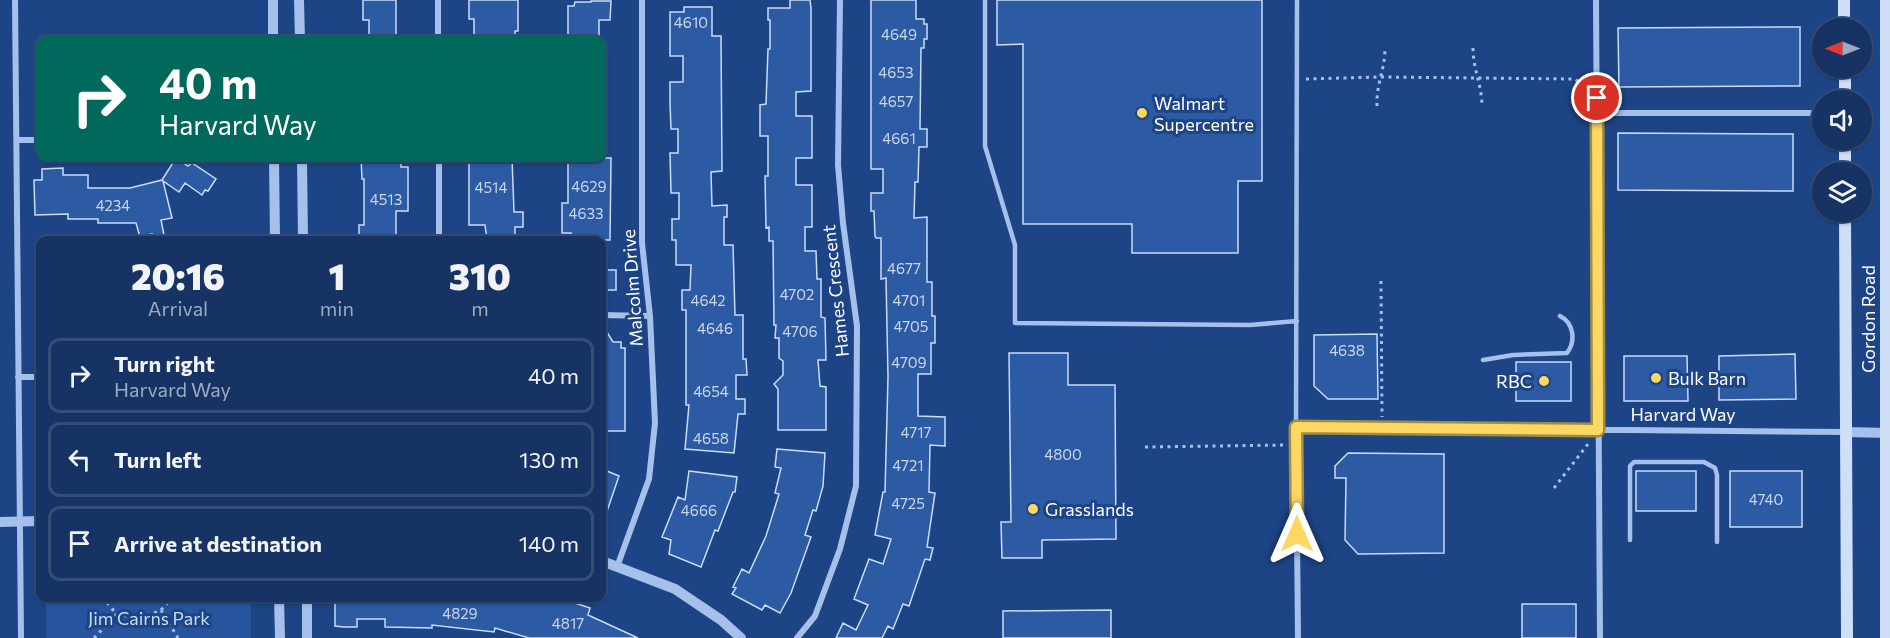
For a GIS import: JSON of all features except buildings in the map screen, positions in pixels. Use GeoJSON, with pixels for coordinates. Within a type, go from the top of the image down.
{"type":"FeatureCollection","features":[{"type":"Feature","properties":{"kind":"main road"},"geometry":{"type":"LineString","coordinates":[[1844,0],[1844,18]]}},
{"type":"Feature","properties":{"kind":"main road","name":"Gordon Road"},"geometry":{"type":"LineString","coordinates":[[1886,0],[1888,119],[1886,638]]}},
{"type":"Feature","properties":{"kind":"main road","name":"Gordon Road"},"geometry":{"type":"LineString","coordinates":[[1845,222],[1847,638]]}},
{"type":"Feature","properties":{"kind":"street"},"geometry":{"type":"LineString","coordinates":[[15,0],[21,638]]}},
{"type":"Feature","properties":{"kind":"street"},"geometry":{"type":"LineString","coordinates":[[273,0],[273,36]]}},
{"type":"Feature","properties":{"kind":"street"},"geometry":{"type":"LineString","coordinates":[[299,0],[300,36]]}},
{"type":"Feature","properties":{"kind":"street"},"geometry":{"type":"LineString","coordinates":[[438,0],[438,36]]}},
{"type":"Feature","properties":{"kind":"street","name":"Malcolm Drive"},"geometry":{"type":"LineString","coordinates":[[617,567],[649,479],[655,423],[650,316],[642,243],[642,0]]}},
{"type":"Feature","properties":{"kind":"street","name":"Hames Crescent"},"geometry":{"type":"LineString","coordinates":[[797,638],[815,616],[840,549],[856,486],[857,326],[843,223],[838,165],[840,0]]}},
{"type":"Feature","properties":{"kind":"street"},"geometry":{"type":"LineString","coordinates":[[1596,0],[1600,638]]}},
{"type":"Feature","properties":{"kind":"street"},"geometry":{"type":"LineString","coordinates":[[1597,113],[1812,113]]}},
{"type":"Feature","properties":{"kind":"street"},"geometry":{"type":"LineString","coordinates":[[17,140],[36,140]]}},
{"type":"Feature","properties":{"kind":"street"},"geometry":{"type":"LineString","coordinates":[[274,162],[274,236]]}},
{"type":"Feature","properties":{"kind":"street"},"geometry":{"type":"LineString","coordinates":[[302,162],[303,236]]}},
{"type":"Feature","properties":{"kind":"street"},"geometry":{"type":"LineString","coordinates":[[438,162],[439,236]]}},
{"type":"Feature","properties":{"kind":"street"},"geometry":{"type":"LineString","coordinates":[[606,315],[650,316]]}},
{"type":"Feature","properties":{"kind":"street"},"geometry":{"type":"LineString","coordinates":[[18,377],[36,377]]}},
{"type":"Feature","properties":{"kind":"street"},"geometry":{"type":"LineString","coordinates":[[1296,427],[1298,638]]}},
{"type":"Feature","properties":{"kind":"street","name":"Harvard Way"},"geometry":{"type":"LineString","coordinates":[[1296,427],[1888,433]]}},
{"type":"Feature","properties":{"kind":"street"},"geometry":{"type":"LineString","coordinates":[[0,522],[36,521]]}},
{"type":"Feature","properties":{"kind":"street"},"geometry":{"type":"LineString","coordinates":[[606,563],[675,589],[721,620],[741,638]]}},
{"type":"Feature","properties":{"kind":"street"},"geometry":{"type":"LineString","coordinates":[[279,602],[280,638]]}},
{"type":"Feature","properties":{"kind":"street"},"geometry":{"type":"LineString","coordinates":[[307,602],[307,638]]}},
{"type":"Feature","properties":{"kind":"lane"},"geometry":{"type":"LineString","coordinates":[[985,0],[985,146],[1015,245],[1015,323],[1250,325],[1297,321]]}},
{"type":"Feature","properties":{"kind":"lane"},"geometry":{"type":"LineString","coordinates":[[1296,427],[1298,0]]}},
{"type":"Feature","properties":{"kind":"lane"},"geometry":{"type":"LineString","coordinates":[[1483,360],[1513,355],[1567,353],[1572,347],[1572,326],[1560,316]]}},
{"type":"Feature","properties":{"kind":"lane"},"geometry":{"type":"LineString","coordinates":[[1630,540],[1630,466],[1634,462],[1704,462],[1715,468],[1717,475],[1717,542]]}},
{"type":"Feature","properties":{"kind":"path"},"geometry":{"type":"LineString","coordinates":[[1377,106],[1376,90],[1385,66],[1385,48]]}},
{"type":"Feature","properties":{"kind":"path"},"geometry":{"type":"LineString","coordinates":[[1473,48],[1473,64],[1482,93],[1482,106]]}},
{"type":"Feature","properties":{"kind":"path"},"geometry":{"type":"LineString","coordinates":[[1297,80],[1381,77],[1575,79],[1580,83],[1597,83]]}},
{"type":"Feature","properties":{"kind":"path"},"geometry":{"type":"LineString","coordinates":[[1381,281],[1382,428]]}},
{"type":"Feature","properties":{"kind":"path"},"geometry":{"type":"LineString","coordinates":[[1554,488],[1598,430]]}},
{"type":"Feature","properties":{"kind":"path"},"geometry":{"type":"LineString","coordinates":[[1145,447],[1296,445]]}},
{"type":"Feature","properties":{"kind":"path"},"geometry":{"type":"LineString","coordinates":[[106,602],[117,614],[131,616],[147,615],[161,610],[168,602]]}},
{"type":"Feature","properties":{"kind":"path"},"geometry":{"type":"LineString","coordinates":[[161,610],[178,638]]}},
{"type":"Feature","properties":{"kind":"path"},"geometry":{"type":"LineString","coordinates":[[94,638],[117,614]]}},
{"type":"Feature","properties":{"kind":"green space","name":"Jim Cairns Park"},"geometry":{"type":"Polygon","coordinates":[[[46,602],[251,602],[251,638],[46,638],[46,602]]]}},
{"type":"Feature","properties":{"kind":"place","name":"Walmart Supercentre"},"geometry":{"type":"Point","coordinates":[1142,113]}},
{"type":"Feature","properties":{"kind":"place","name":"Bulk Barn"},"geometry":{"type":"Point","coordinates":[1656,378]}},
{"type":"Feature","properties":{"kind":"place","name":"RBC"},"geometry":{"type":"Point","coordinates":[1544,381]}},
{"type":"Feature","properties":{"kind":"place","name":"Grasslands"},"geometry":{"type":"Point","coordinates":[1033,509]}},
{"type":"Feature","properties":{"kind":"route"},"geometry":{"type":"LineString","coordinates":[[1297,534],[1296,427],[1598,430],[1597,98]]}}]}
